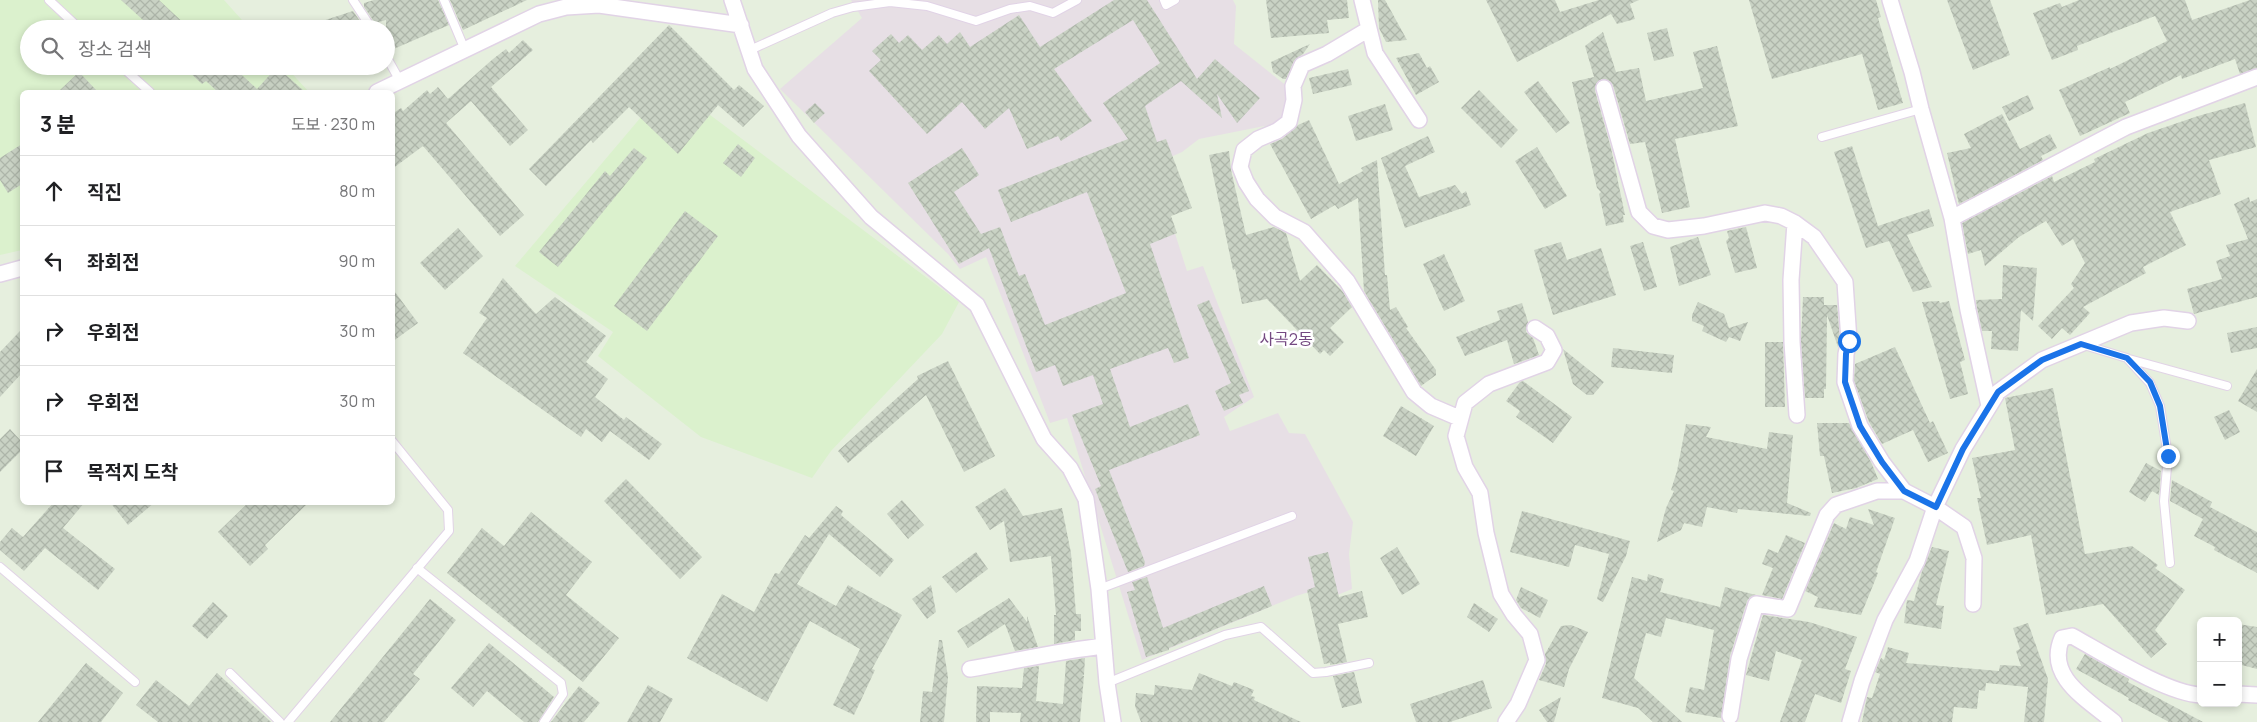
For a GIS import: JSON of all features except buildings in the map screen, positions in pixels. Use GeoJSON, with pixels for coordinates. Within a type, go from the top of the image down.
{"type":"FeatureCollection","features":[{"type":"Feature","properties":{"kind":"street"},"geometry":{"type":"LineString","coordinates":[[732,0],[756,69],[799,136],[865,210],[977,305],[1044,439],[1070,468],[1086,499],[1099,589],[1107,683],[1113,722]]}},
{"type":"Feature","properties":{"kind":"street"},"geometry":{"type":"LineString","coordinates":[[1362,0],[1375,53],[1419,120]]}},
{"type":"Feature","properties":{"kind":"street"},"geometry":{"type":"LineString","coordinates":[[1890,0],[1952,218],[1968,310],[1989,406]]}},
{"type":"Feature","properties":{"kind":"street"},"geometry":{"type":"LineString","coordinates":[[381,90],[538,14],[566,7],[599,5],[741,25]]}},
{"type":"Feature","properties":{"kind":"street"},"geometry":{"type":"LineString","coordinates":[[1368,29],[1327,54],[1302,65],[1293,86],[1294,100],[1289,122],[1276,131],[1258,139],[1244,150],[1240,166],[1246,182],[1256,199],[1275,216],[1304,232],[1347,281],[1414,392],[1431,406],[1460,418]]}},
{"type":"Feature","properties":{"kind":"street"},"geometry":{"type":"LineString","coordinates":[[1952,218],[2126,127],[2257,77]]}},
{"type":"Feature","properties":{"kind":"street"},"geometry":{"type":"LineString","coordinates":[[1604,88],[1638,212],[1653,226],[1668,230],[1704,226],[1765,213],[1781,216],[1795,223],[1814,237],[1845,282],[1849,341],[1846,354],[1845,382],[1860,426],[1882,462],[1904,491],[1936,507],[1964,527],[1974,558],[1973,604]]}},
{"type":"Feature","properties":{"kind":"street"},"geometry":{"type":"LineString","coordinates":[[1795,223],[1791,280],[1792,342],[1797,415]]}},
{"type":"Feature","properties":{"kind":"street"},"geometry":{"type":"LineString","coordinates":[[0,274],[20,269]]}},
{"type":"Feature","properties":{"kind":"street"},"geometry":{"type":"LineString","coordinates":[[1850,722],[1862,682],[1885,620],[1917,561],[1936,507],[1963,449],[1998,392],[2042,360],[2131,323],[2164,318],[2188,321]]}},
{"type":"Feature","properties":{"kind":"street"},"geometry":{"type":"LineString","coordinates":[[1506,722],[1518,704],[1538,660],[1530,634],[1514,615],[1501,594],[1480,493],[1464,467],[1456,436],[1465,402],[1489,384],[1547,362],[1554,350],[1547,336],[1535,328]]}},
{"type":"Feature","properties":{"kind":"street"},"geometry":{"type":"LineString","coordinates":[[1730,716],[1739,659],[1756,604],[1788,609],[1827,515],[1836,505],[1877,491],[1904,491]]}},
{"type":"Feature","properties":{"kind":"street"},"geometry":{"type":"LineString","coordinates":[[2114,722],[2072,687],[2059,670],[2057,649],[2062,638],[2072,636],[2140,674],[2188,694],[2197,695]]}},
{"type":"Feature","properties":{"kind":"street"},"geometry":{"type":"LineString","coordinates":[[970,668],[1040,658],[1058,651],[1104,646]]}},
{"type":"Feature","properties":{"kind":"street"},"geometry":{"type":"LineString","coordinates":[[2242,694],[2257,695]]}},
{"type":"Feature","properties":{"kind":"lane"},"geometry":{"type":"LineString","coordinates":[[49,0],[70,20]]}},
{"type":"Feature","properties":{"kind":"lane"},"geometry":{"type":"LineString","coordinates":[[353,0],[366,20]]}},
{"type":"Feature","properties":{"kind":"lane"},"geometry":{"type":"LineString","coordinates":[[444,0],[464,50]]}},
{"type":"Feature","properties":{"kind":"lane"},"geometry":{"type":"LineString","coordinates":[[750,50],[832,14],[853,7],[890,2],[927,6],[976,21],[1010,9],[1030,6],[1053,13],[1077,0]]}},
{"type":"Feature","properties":{"kind":"lane"},"geometry":{"type":"LineString","coordinates":[[1164,0],[1166,5],[1175,0]]}},
{"type":"Feature","properties":{"kind":"lane"},"geometry":{"type":"LineString","coordinates":[[395,72],[400,81]]}},
{"type":"Feature","properties":{"kind":"lane"},"geometry":{"type":"LineString","coordinates":[[131,75],[148,90]]}},
{"type":"Feature","properties":{"kind":"lane"},"geometry":{"type":"LineString","coordinates":[[1822,137],[1921,109]]}},
{"type":"Feature","properties":{"kind":"lane"},"geometry":{"type":"LineString","coordinates":[[2081,344],[2227,386]]}},
{"type":"Feature","properties":{"kind":"lane"},"geometry":{"type":"LineString","coordinates":[[2127,358],[2150,382],[2160,406],[2168,456],[2164,501],[2170,563]]}},
{"type":"Feature","properties":{"kind":"lane"},"geometry":{"type":"LineString","coordinates":[[288,722],[449,531],[448,510],[395,445]]}},
{"type":"Feature","properties":{"kind":"lane"},"geometry":{"type":"LineString","coordinates":[[1099,589],[1292,516]]}},
{"type":"Feature","properties":{"kind":"lane"},"geometry":{"type":"LineString","coordinates":[[0,568],[135,682]]}},
{"type":"Feature","properties":{"kind":"lane"},"geometry":{"type":"LineString","coordinates":[[417,568],[562,683],[562,694],[544,722]]}},
{"type":"Feature","properties":{"kind":"lane"},"geometry":{"type":"LineString","coordinates":[[1107,683],[1225,635],[1261,627],[1312,673],[1369,663]]}},
{"type":"Feature","properties":{"kind":"lane"},"geometry":{"type":"LineString","coordinates":[[230,673],[280,722]]}},
{"type":"Feature","properties":{"kind":"shaded area"},"geometry":{"type":"Polygon","coordinates":[[[0,0],[224,0],[242,20],[20,20],[20,75],[293,75],[307,90],[20,90],[20,250],[0,255],[0,0]]]}},
{"type":"Feature","properties":{"kind":"shaded area"},"geometry":{"type":"Polygon","coordinates":[[[851,0],[1233,0],[1236,6],[1234,44],[1288,87],[1287,108],[1279,123],[1199,139],[1182,152],[1153,165],[1187,271],[1203,266],[1254,397],[1224,417],[1230,431],[1278,413],[1289,433],[1305,434],[1353,522],[1349,554],[1352,589],[1325,600],[1322,588],[1296,596],[1142,660],[1067,418],[1050,423],[986,257],[960,269],[948,254],[780,89],[862,18],[851,0]]]}},
{"type":"Feature","properties":{"kind":"shaded area"},"geometry":{"type":"Polygon","coordinates":[[[669,84],[959,302],[942,334],[831,451],[812,478],[701,437],[598,356],[613,332],[515,266],[669,84]]]}},
{"type":"Feature","properties":{"kind":"district","name":"사곡2동"},"geometry":{"type":"Point","coordinates":[1286,339]}},
{"type":"Feature","properties":{"kind":"route"},"geometry":{"type":"LineString","coordinates":[[1849,341],[1846,354],[1845,382],[1860,426],[1882,462],[1904,491],[1936,507],[1963,449],[1998,392],[2042,360],[2081,344],[2127,358],[2150,382],[2160,406],[2168,456]]}}]}
